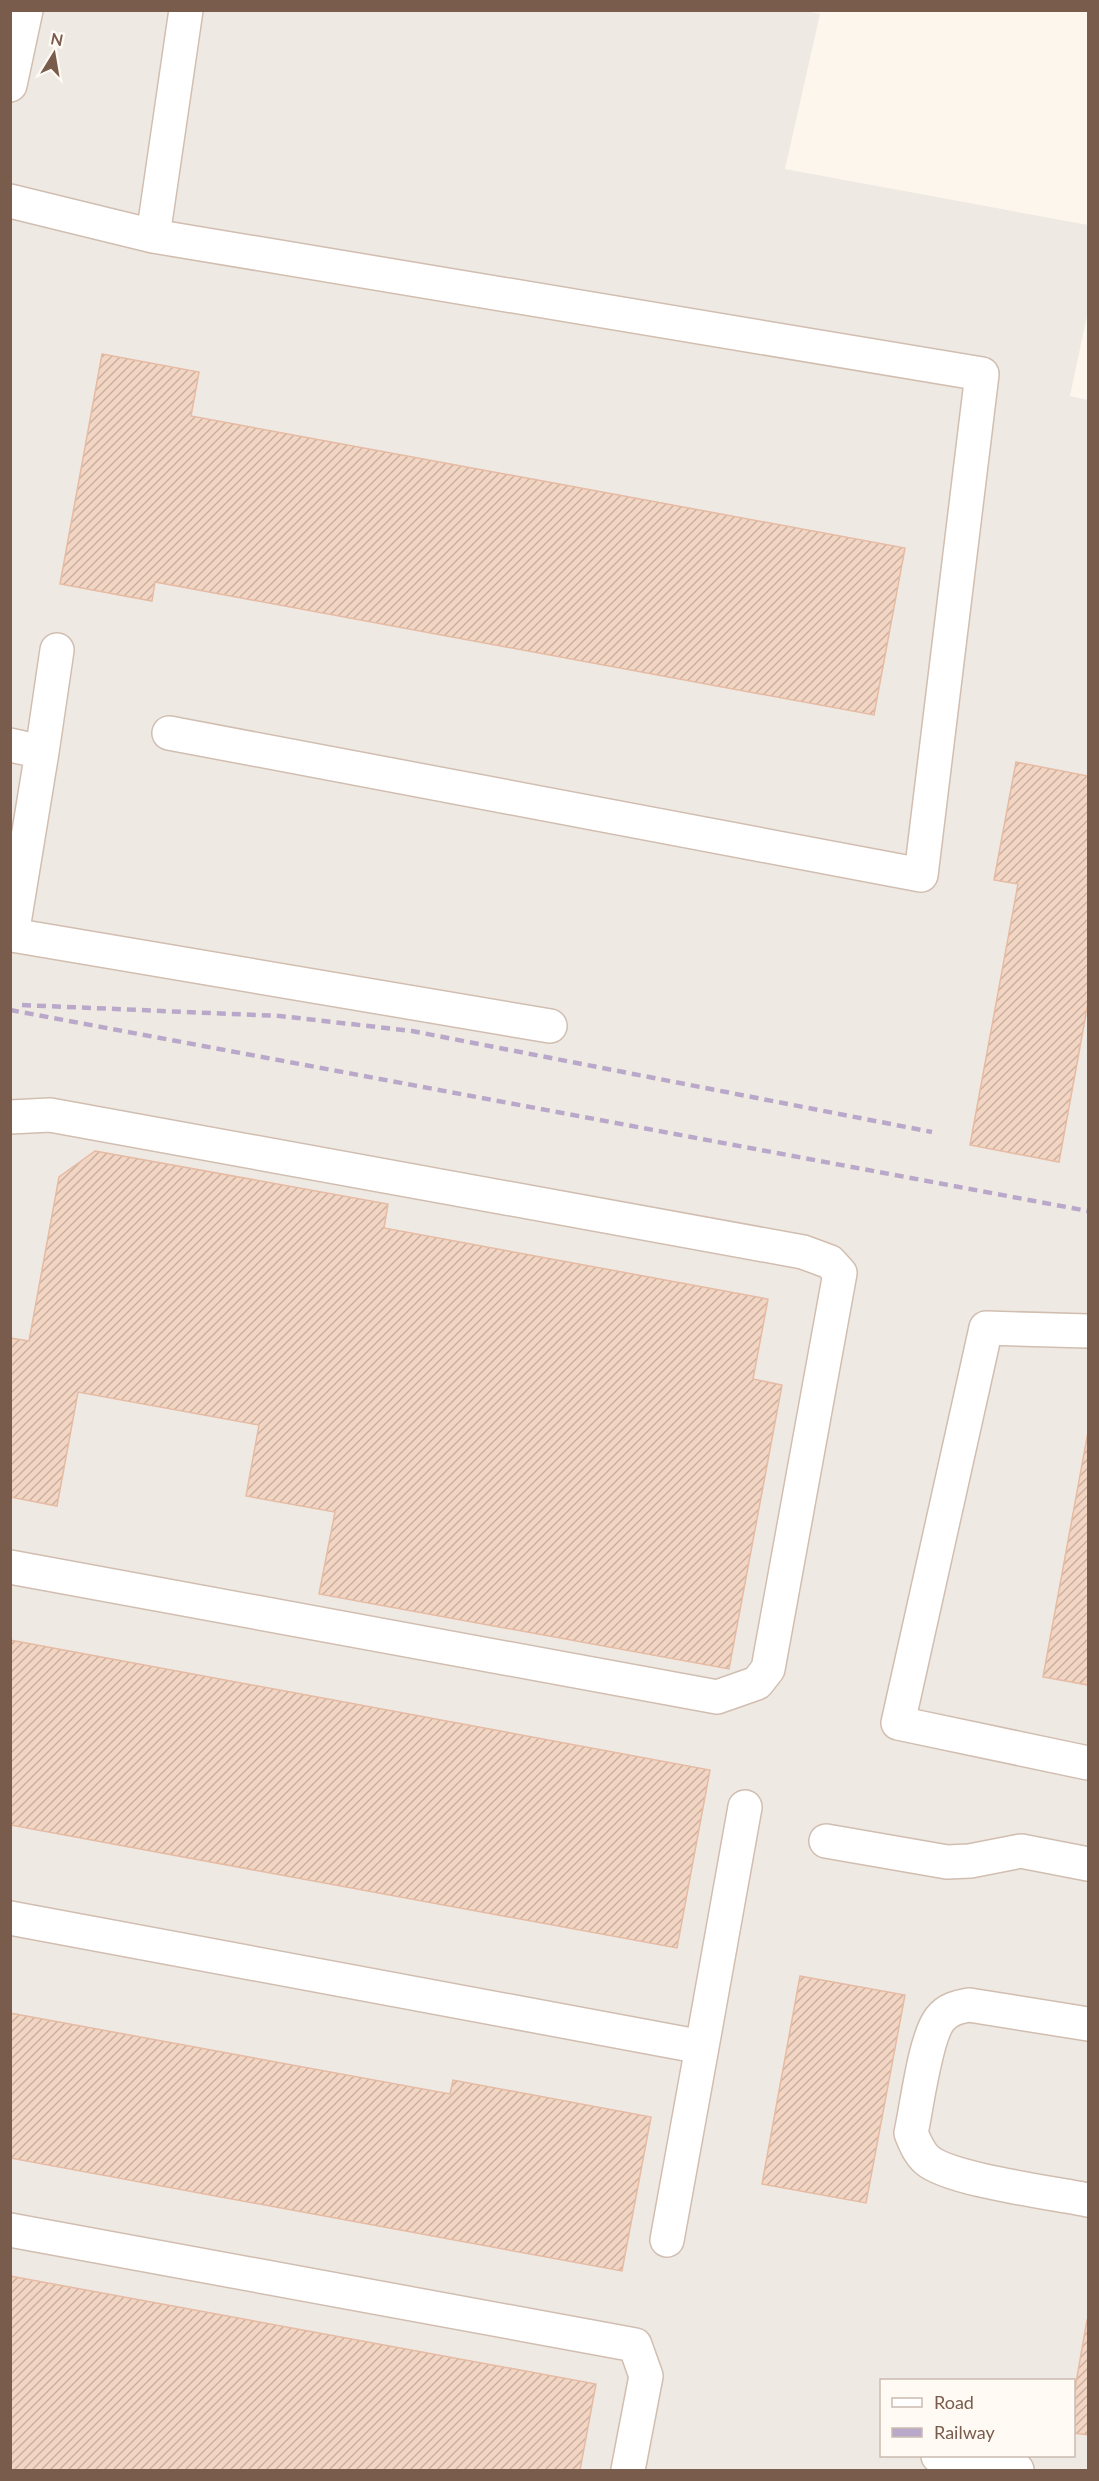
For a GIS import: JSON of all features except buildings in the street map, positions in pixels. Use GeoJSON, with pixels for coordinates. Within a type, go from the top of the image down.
{"type":"FeatureCollection","features":[{"type":"Feature","properties":{"kind":"street"},"geometry":{"type":"LineString","coordinates":[[10,85],[26,10]]}},
{"type":"Feature","properties":{"kind":"street"},"geometry":{"type":"LineString","coordinates":[[153,236],[186,10]]}},
{"type":"Feature","properties":{"kind":"street"},"geometry":{"type":"LineString","coordinates":[[10,201],[153,236],[982,374],[921,875],[169,733]]}},
{"type":"Feature","properties":{"kind":"street"},"geometry":{"type":"LineString","coordinates":[[57,650],[12,935],[550,1026]]}},
{"type":"Feature","properties":{"kind":"street"},"geometry":{"type":"LineString","coordinates":[[10,745],[42,752]]}},
{"type":"Feature","properties":{"kind":"street"},"geometry":{"type":"LineString","coordinates":[[10,1117],[50,1115],[791,1250],[830,1262],[840,1273],[768,1669],[757,1683],[717,1697],[10,1567]]}},
{"type":"Feature","properties":{"kind":"street"},"geometry":{"type":"LineString","coordinates":[[1089,1331],[986,1328],[898,1723],[1089,1763]]}},
{"type":"Feature","properties":{"kind":"street"},"geometry":{"type":"LineString","coordinates":[[667,2240],[745,1807]]}},
{"type":"Feature","properties":{"kind":"street"},"geometry":{"type":"LineString","coordinates":[[826,1841],[947,1862],[970,1861],[1021,1851],[1089,1864]]}},
{"type":"Feature","properties":{"kind":"street"},"geometry":{"type":"LineString","coordinates":[[10,1918],[702,2047]]}},
{"type":"Feature","properties":{"kind":"street"},"geometry":{"type":"LineString","coordinates":[[1089,2024],[969,2005],[953,2008],[939,2019],[931,2039],[911,2133],[917,2147],[928,2161],[953,2173],[1089,2200]]}},
{"type":"Feature","properties":{"kind":"street"},"geometry":{"type":"LineString","coordinates":[[10,2230],[635,2345],[646,2376],[628,2470]]}},
{"type":"Feature","properties":{"kind":"street"},"geometry":{"type":"LineString","coordinates":[[944,2457],[1017,2470]]}},
{"type":"Feature","properties":{"kind":"shaded area"},"geometry":{"type":"Polygon","coordinates":[[[801,10],[820,14],[785,169],[1088,225],[1088,311],[1070,396],[1088,400],[1088,2470],[11,2470],[11,11],[801,10]]]}},
{"type":"Feature","properties":{"kind":"railway"},"geometry":{"type":"LineString","coordinates":[[22,1005],[280,1016],[412,1031],[932,1132]]}},
{"type":"Feature","properties":{"kind":"railway"},"geometry":{"type":"LineString","coordinates":[[10,1010],[1088,1211]]}}]}
